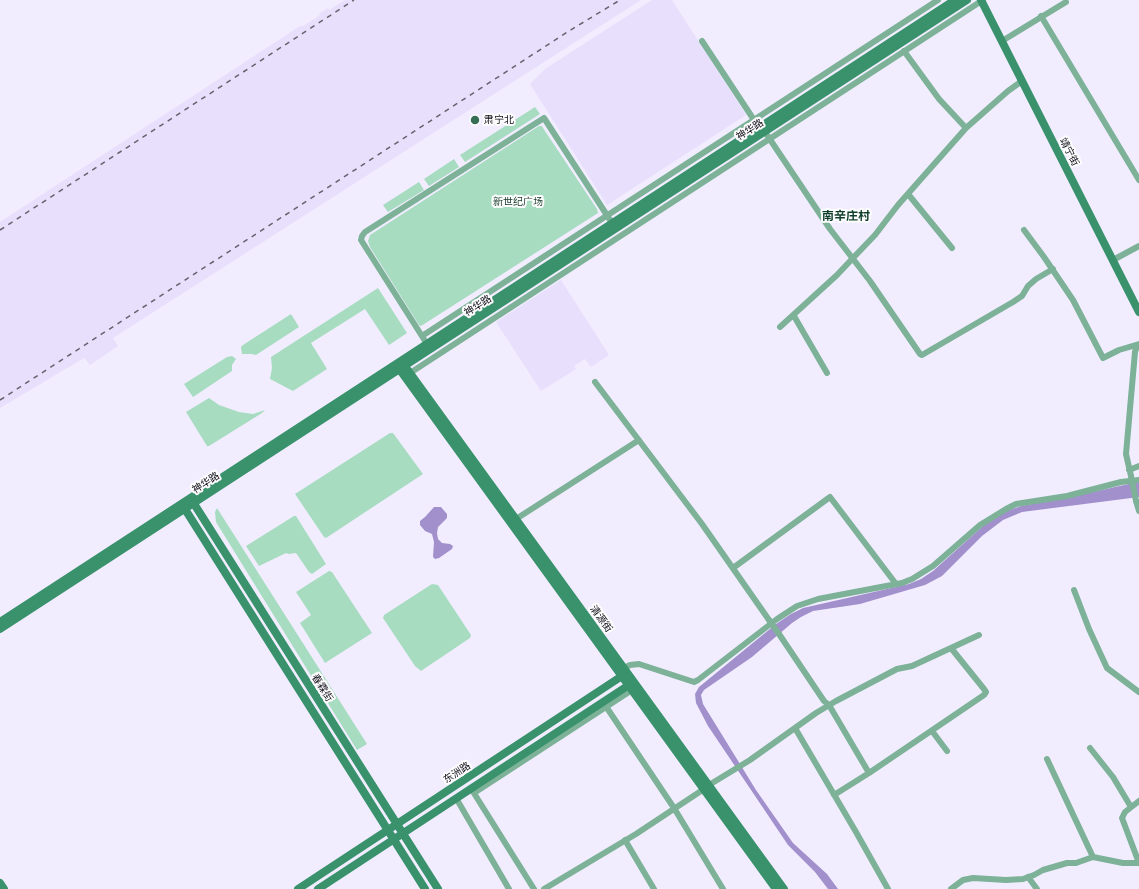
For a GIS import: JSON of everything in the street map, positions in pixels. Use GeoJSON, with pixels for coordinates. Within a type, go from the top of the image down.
{"type":"FeatureCollection","features":[{"type":"Feature","properties":{"kind":"main road","name":"神华路"},"geometry":{"type":"LineString","coordinates":[[402,366],[427,344],[955,0]]}},
{"type":"Feature","properties":{"kind":"main road","name":"神华路"},"geometry":{"type":"LineString","coordinates":[[0,622],[767,135],[967,0]]}},
{"type":"Feature","properties":{"kind":"main road","name":"靖宁街"},"geometry":{"type":"LineString","coordinates":[[982,0],[1139,312]]}},
{"type":"Feature","properties":{"kind":"main road","name":"清源街"},"geometry":{"type":"LineString","coordinates":[[402,366],[516,519],[625,672],[631,686],[784,889]]}},
{"type":"Feature","properties":{"kind":"main road","name":"清源街"},"geometry":{"type":"LineString","coordinates":[[402,366],[625,672]]}},
{"type":"Feature","properties":{"kind":"main road","name":"春霖街"},"geometry":{"type":"LineString","coordinates":[[191,501],[438,889]]}},
{"type":"Feature","properties":{"kind":"main road","name":"神华路"},"geometry":{"type":"LineString","coordinates":[[0,629],[183,506]]}},
{"type":"Feature","properties":{"kind":"main road","name":"春霖街"},"geometry":{"type":"LineString","coordinates":[[183,506],[425,889]]}},
{"type":"Feature","properties":{"kind":"main road","name":"东洲路"},"geometry":{"type":"LineString","coordinates":[[298,889],[625,672]]}},
{"type":"Feature","properties":{"kind":"main road","name":"东洲路"},"geometry":{"type":"LineString","coordinates":[[318,889],[456,798],[473,791],[631,686]]}},
{"type":"Feature","properties":{"kind":"main road","name":"清源街"},"geometry":{"type":"LineString","coordinates":[[707,787],[776,889]]}},
{"type":"Feature","properties":{"kind":"main road"},"geometry":{"type":"LineString","coordinates":[[0,883],[4,889]]}},
{"type":"Feature","properties":{"kind":"street"},"geometry":{"type":"LineString","coordinates":[[422,336],[938,0]]}},
{"type":"Feature","properties":{"kind":"street"},"geometry":{"type":"LineString","coordinates":[[982,0],[904,51],[767,135],[830,229],[853,258],[913,345],[922,355],[1013,302],[1022,296],[1028,286],[1036,279],[1053,269]]}},
{"type":"Feature","properties":{"kind":"street"},"geometry":{"type":"LineString","coordinates":[[1002,41],[1066,2]]}},
{"type":"Feature","properties":{"kind":"street"},"geometry":{"type":"LineString","coordinates":[[1041,16],[1139,180]]}},
{"type":"Feature","properties":{"kind":"street"},"geometry":{"type":"LineString","coordinates":[[702,41],[754,120]]}},
{"type":"Feature","properties":{"kind":"street"},"geometry":{"type":"LineString","coordinates":[[904,51],[939,98],[966,128]]}},
{"type":"Feature","properties":{"kind":"street"},"geometry":{"type":"LineString","coordinates":[[780,327],[794,316],[837,275],[875,235],[908,194],[966,128],[1008,91],[1022,81]]}},
{"type":"Feature","properties":{"kind":"street"},"geometry":{"type":"LineString","coordinates":[[427,344],[361,240],[365,232],[544,118],[612,223]]}},
{"type":"Feature","properties":{"kind":"street"},"geometry":{"type":"LineString","coordinates":[[908,194],[952,248]]}},
{"type":"Feature","properties":{"kind":"street"},"geometry":{"type":"LineString","coordinates":[[1024,230],[1053,269],[1073,300],[1103,358],[1120,350],[1139,345]]}},
{"type":"Feature","properties":{"kind":"street"},"geometry":{"type":"LineString","coordinates":[[1113,260],[1139,246]]}},
{"type":"Feature","properties":{"kind":"street"},"geometry":{"type":"LineString","coordinates":[[794,316],[827,373]]}},
{"type":"Feature","properties":{"kind":"street"},"geometry":{"type":"LineString","coordinates":[[1139,345],[1137,346],[1135,352],[1126,454],[1139,511]]}},
{"type":"Feature","properties":{"kind":"street"},"geometry":{"type":"LineString","coordinates":[[595,382],[733,568],[824,701],[829,705],[869,773]]}},
{"type":"Feature","properties":{"kind":"street"},"geometry":{"type":"LineString","coordinates":[[516,519],[639,440]]}},
{"type":"Feature","properties":{"kind":"street"},"geometry":{"type":"LineString","coordinates":[[1130,473],[1139,466]]}},
{"type":"Feature","properties":{"kind":"street"},"geometry":{"type":"LineString","coordinates":[[625,672],[630,665],[639,664],[694,682],[777,619],[797,606],[818,599],[896,584],[912,579],[926,572],[988,519],[1016,504],[1067,496],[1121,482],[1139,480]]}},
{"type":"Feature","properties":{"kind":"street"},"geometry":{"type":"LineString","coordinates":[[733,568],[830,497],[896,584]]}},
{"type":"Feature","properties":{"kind":"street"},"geometry":{"type":"LineString","coordinates":[[1074,590],[1106,668],[1139,692]]}},
{"type":"Feature","properties":{"kind":"street"},"geometry":{"type":"LineString","coordinates":[[544,889],[625,840],[736,769],[829,705],[897,670],[912,666],[978,635]]}},
{"type":"Feature","properties":{"kind":"street"},"geometry":{"type":"LineString","coordinates":[[834,795],[984,695],[986,692],[951,648]]}},
{"type":"Feature","properties":{"kind":"street"},"geometry":{"type":"LineString","coordinates":[[605,704],[674,808],[723,889]]}},
{"type":"Feature","properties":{"kind":"street"},"geometry":{"type":"LineString","coordinates":[[795,728],[888,889]]}},
{"type":"Feature","properties":{"kind":"street"},"geometry":{"type":"LineString","coordinates":[[932,731],[947,752]]}},
{"type":"Feature","properties":{"kind":"street"},"geometry":{"type":"LineString","coordinates":[[1090,748],[1113,777],[1131,807]]}},
{"type":"Feature","properties":{"kind":"street"},"geometry":{"type":"LineString","coordinates":[[1047,759],[1093,857]]}},
{"type":"Feature","properties":{"kind":"street"},"geometry":{"type":"LineString","coordinates":[[473,791],[534,889]]}},
{"type":"Feature","properties":{"kind":"street"},"geometry":{"type":"LineString","coordinates":[[456,798],[509,889]]}},
{"type":"Feature","properties":{"kind":"street"},"geometry":{"type":"LineString","coordinates":[[951,889],[963,880],[973,878],[1013,880],[1028,877],[1043,870],[1076,863],[1093,857],[1123,863],[1139,863],[1122,818],[1124,812],[1139,801]]}},
{"type":"Feature","properties":{"kind":"street"},"geometry":{"type":"LineString","coordinates":[[625,840],[654,889]]}},
{"type":"Feature","properties":{"kind":"street"},"geometry":{"type":"LineString","coordinates":[[1028,877],[1037,889]]}},
{"type":"Feature","properties":{"kind":"shaded area"},"geometry":{"type":"Polygon","coordinates":[[[345,0],[641,0],[113,338],[118,346],[90,365],[84,358],[0,408],[0,222],[300,26],[303,26],[319,16],[320,13],[328,8],[329,10],[345,0]]]}},
{"type":"Feature","properties":{"kind":"shaded area"},"geometry":{"type":"Polygon","coordinates":[[[652,0],[672,0],[746,115],[607,205],[530,84],[545,69],[652,0]]]}},
{"type":"Feature","properties":{"kind":"shaded area"},"geometry":{"type":"Polygon","coordinates":[[[561,280],[609,355],[591,367],[585,359],[574,366],[576,369],[541,391],[496,322],[561,280]]]}},
{"type":"Feature","properties":{"kind":"shaded area"},"geometry":{"type":"Polygon","coordinates":[[[1139,483],[1139,497],[1022,512],[1003,520],[982,536],[942,576],[925,585],[860,604],[813,611],[792,623],[752,657],[704,690],[701,695],[703,704],[756,790],[793,843],[827,874],[838,889],[828,889],[815,872],[788,845],[708,726],[696,703],[695,694],[699,687],[776,624],[791,614],[803,608],[909,584],[921,579],[933,571],[983,526],[1004,512],[1021,506],[1139,483]]]}},
{"type":"Feature","properties":{"kind":"shaded area"},"geometry":{"type":"Polygon","coordinates":[[[434,507],[441,507],[447,514],[447,518],[438,527],[438,539],[442,543],[453,546],[452,549],[435,559],[433,557],[434,542],[432,534],[425,531],[420,525],[420,521],[434,507]]]}},
{"type":"Feature","properties":{"kind":"green space"},"geometry":{"type":"Polygon","coordinates":[[[535,107],[540,114],[465,162],[460,155],[535,107]]]}},
{"type":"Feature","properties":{"kind":"green space","name":"新世纪广场"},"geometry":{"type":"Polygon","coordinates":[[[539,126],[542,126],[597,209],[598,213],[421,326],[419,325],[370,247],[368,241],[370,235],[539,126]]]}},
{"type":"Feature","properties":{"kind":"green space"},"geometry":{"type":"Polygon","coordinates":[[[454,159],[459,167],[429,186],[424,179],[454,159]]]}},
{"type":"Feature","properties":{"kind":"green space"},"geometry":{"type":"Polygon","coordinates":[[[419,182],[424,190],[388,212],[383,205],[419,182]]]}},
{"type":"Feature","properties":{"kind":"green space"},"geometry":{"type":"Polygon","coordinates":[[[378,288],[407,333],[389,345],[365,309],[311,343],[327,369],[293,391],[270,379],[272,368],[271,357],[378,288]]]}},
{"type":"Feature","properties":{"kind":"green space"},"geometry":{"type":"Polygon","coordinates":[[[291,314],[299,327],[256,355],[242,354],[241,347],[243,345],[291,314]]]}},
{"type":"Feature","properties":{"kind":"green space"},"geometry":{"type":"Polygon","coordinates":[[[232,356],[236,359],[232,365],[232,371],[193,397],[184,384],[227,357],[232,356]]]}},
{"type":"Feature","properties":{"kind":"green space"},"geometry":{"type":"Polygon","coordinates":[[[209,398],[219,405],[239,412],[253,414],[265,410],[207,446],[186,412],[209,398]]]}},
{"type":"Feature","properties":{"kind":"green space"},"geometry":{"type":"Polygon","coordinates":[[[390,433],[393,433],[423,474],[326,538],[324,537],[295,494],[390,433]]]}},
{"type":"Feature","properties":{"kind":"green space"},"geometry":{"type":"Polygon","coordinates":[[[217,508],[367,744],[357,750],[216,522],[215,512],[217,508]]]}},
{"type":"Feature","properties":{"kind":"green space"},"geometry":{"type":"Polygon","coordinates":[[[296,516],[326,564],[312,574],[296,553],[286,553],[259,566],[246,546],[296,516]]]}},
{"type":"Feature","properties":{"kind":"green space"},"geometry":{"type":"Polygon","coordinates":[[[329,571],[332,572],[372,633],[325,663],[300,623],[311,615],[296,592],[329,571]]]}},
{"type":"Feature","properties":{"kind":"green space"},"geometry":{"type":"Polygon","coordinates":[[[432,584],[438,585],[471,635],[470,638],[421,671],[415,666],[383,618],[384,615],[432,584]]]}},
{"type":"Feature","properties":{"kind":"railway"},"geometry":{"type":"LineString","coordinates":[[0,230],[354,0]]}},
{"type":"Feature","properties":{"kind":"railway"},"geometry":{"type":"LineString","coordinates":[[0,400],[569,31],[620,0]]}},
{"type":"Feature","properties":{"kind":"place","name":"肃宁北"},"geometry":{"type":"Point","coordinates":[475,120]}},
{"type":"Feature","properties":{"kind":"district","name":"南辛庄村"},"geometry":{"type":"Point","coordinates":[846,217]}}]}
